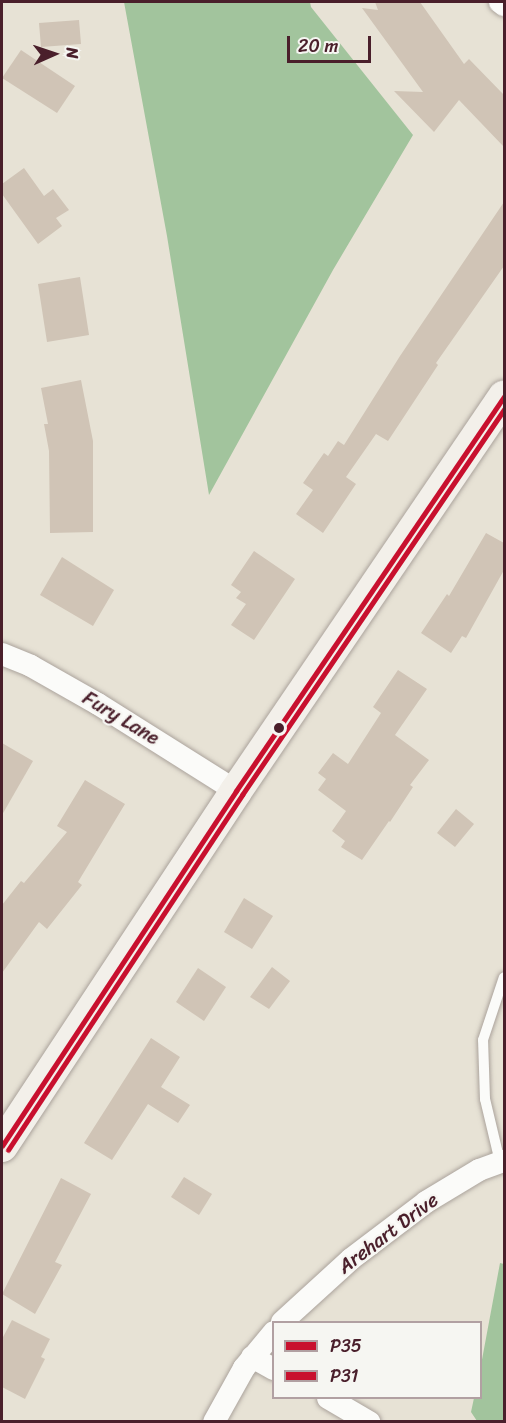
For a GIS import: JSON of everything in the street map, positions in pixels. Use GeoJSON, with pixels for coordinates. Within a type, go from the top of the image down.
{"type":"FeatureCollection","features":[{"type":"Feature","properties":{"kind":"street"},"geometry":{"type":"LineString","coordinates":[[500,2],[504,5]]}},
{"type":"Feature","properties":{"kind":"street"},"geometry":{"type":"LineString","coordinates":[[2,1146],[236,791],[504,396]]}},
{"type":"Feature","properties":{"kind":"street","name":"Fury Lane"},"geometry":{"type":"LineString","coordinates":[[2,654],[31,666],[98,704],[236,791]]}},
{"type":"Feature","properties":{"kind":"street","name":"Arehart Drive"},"geometry":{"type":"LineString","coordinates":[[284,1321],[351,1259],[410,1214],[457,1182],[502,1162]]}},
{"type":"Feature","properties":{"kind":"street"},"geometry":{"type":"LineString","coordinates":[[214,1422],[252,1358],[272,1333]]}},
{"type":"Feature","properties":{"kind":"street"},"geometry":{"type":"LineString","coordinates":[[252,1358],[272,1368]]}},
{"type":"Feature","properties":{"kind":"street"},"geometry":{"type":"LineString","coordinates":[[330,1399],[369,1422]]}},
{"type":"Feature","properties":{"kind":"lane"},"geometry":{"type":"LineString","coordinates":[[502,1162],[485,1099],[483,1040],[504,977]]}},
{"type":"Feature","properties":{"kind":"green space"},"geometry":{"type":"Polygon","coordinates":[[[124,2],[310,2],[311,7],[413,135],[333,270],[209,495],[167,236],[124,2]]]}},
{"type":"Feature","properties":{"kind":"green space"},"geometry":{"type":"Polygon","coordinates":[[[500,1263],[504,1264],[504,1421],[477,1421],[471,1412],[474,1399],[482,1399],[482,1360],[500,1263]]]}},
{"type":"Feature","properties":{"kind":"building"},"geometry":{"type":"Polygon","coordinates":[[[375,2],[420,2],[464,64],[469,59],[504,95],[504,147],[459,100],[434,132],[394,91],[423,92],[362,8],[378,10],[375,2]]]}},
{"type":"Feature","properties":{"kind":"building"},"geometry":{"type":"Polygon","coordinates":[[[79,20],[81,44],[41,47],[39,23],[79,20]]]}},
{"type":"Feature","properties":{"kind":"building"},"geometry":{"type":"Polygon","coordinates":[[[21,50],[75,86],[57,113],[2,78],[21,50]]]}},
{"type":"Feature","properties":{"kind":"building"},"geometry":{"type":"Polygon","coordinates":[[[24,168],[44,196],[53,189],[69,210],[56,218],[62,226],[38,244],[2,194],[2,184],[24,168]]]}},
{"type":"Feature","properties":{"kind":"building"},"geometry":{"type":"Polygon","coordinates":[[[504,202],[504,266],[436,363],[438,365],[388,441],[376,434],[346,477],[356,484],[323,533],[296,514],[313,490],[303,483],[324,453],[328,456],[338,441],[344,445],[400,356],[504,202]]]}},
{"type":"Feature","properties":{"kind":"building"},"geometry":{"type":"Polygon","coordinates":[[[80,277],[89,335],[47,342],[38,284],[80,277]]]}},
{"type":"Feature","properties":{"kind":"building"},"geometry":{"type":"Polygon","coordinates":[[[81,380],[93,441],[93,532],[50,533],[49,451],[44,424],[48,424],[41,388],[81,380]]]}},
{"type":"Feature","properties":{"kind":"building"},"geometry":{"type":"Polygon","coordinates":[[[486,533],[504,543],[504,570],[466,638],[462,636],[451,653],[421,633],[447,594],[449,596],[486,533]]]}},
{"type":"Feature","properties":{"kind":"building"},"geometry":{"type":"Polygon","coordinates":[[[254,551],[295,579],[254,640],[231,625],[246,604],[236,598],[241,592],[231,585],[254,551]]]}},
{"type":"Feature","properties":{"kind":"building"},"geometry":{"type":"Polygon","coordinates":[[[62,557],[114,590],[93,626],[40,595],[62,557]]]}},
{"type":"Feature","properties":{"kind":"building"},"geometry":{"type":"Polygon","coordinates":[[[398,670],[427,689],[395,735],[429,760],[410,785],[413,787],[390,822],[362,860],[341,847],[345,841],[332,831],[346,811],[318,790],[326,779],[318,773],[333,753],[348,764],[381,713],[373,707],[398,670]]]}},
{"type":"Feature","properties":{"kind":"building"},"geometry":{"type":"Polygon","coordinates":[[[2,743],[33,761],[2,815],[2,743]]]}},
{"type":"Feature","properties":{"kind":"building"},"geometry":{"type":"Polygon","coordinates":[[[85,780],[125,804],[78,882],[82,885],[47,929],[39,922],[2,973],[2,905],[21,881],[24,883],[67,832],[57,826],[85,780]]]}},
{"type":"Feature","properties":{"kind":"building"},"geometry":{"type":"Polygon","coordinates":[[[456,809],[474,824],[455,847],[437,833],[456,809]]]}},
{"type":"Feature","properties":{"kind":"building"},"geometry":{"type":"Polygon","coordinates":[[[244,898],[273,916],[252,949],[224,932],[244,898]]]}},
{"type":"Feature","properties":{"kind":"building"},"geometry":{"type":"Polygon","coordinates":[[[272,967],[290,981],[269,1009],[250,997],[272,967]]]}},
{"type":"Feature","properties":{"kind":"building"},"geometry":{"type":"Polygon","coordinates":[[[198,968],[226,987],[204,1021],[176,1002],[198,968]]]}},
{"type":"Feature","properties":{"kind":"building"},"geometry":{"type":"Polygon","coordinates":[[[151,1038],[180,1057],[161,1087],[190,1105],[178,1123],[148,1104],[112,1160],[84,1143],[151,1038]]]}},
{"type":"Feature","properties":{"kind":"building"},"geometry":{"type":"Polygon","coordinates":[[[184,1177],[212,1194],[199,1215],[171,1197],[184,1177]]]}},
{"type":"Feature","properties":{"kind":"building"},"geometry":{"type":"Polygon","coordinates":[[[61,1178],[91,1194],[55,1262],[62,1265],[35,1314],[2,1294],[61,1178]]]}},
{"type":"Feature","properties":{"kind":"building"},"geometry":{"type":"Polygon","coordinates":[[[12,1320],[50,1339],[41,1357],[45,1359],[25,1399],[2,1387],[2,1339],[12,1320]]]}},
{"type":"Feature","properties":{"kind":"transit line","name":"P35"},"geometry":{"type":"LineString","coordinates":[[2,1146],[236,791],[504,396]]}},
{"type":"Feature","properties":{"kind":"transit line","name":"P31"},"geometry":{"type":"LineString","coordinates":[[8,1150],[242,795],[504,409]]}}]}
